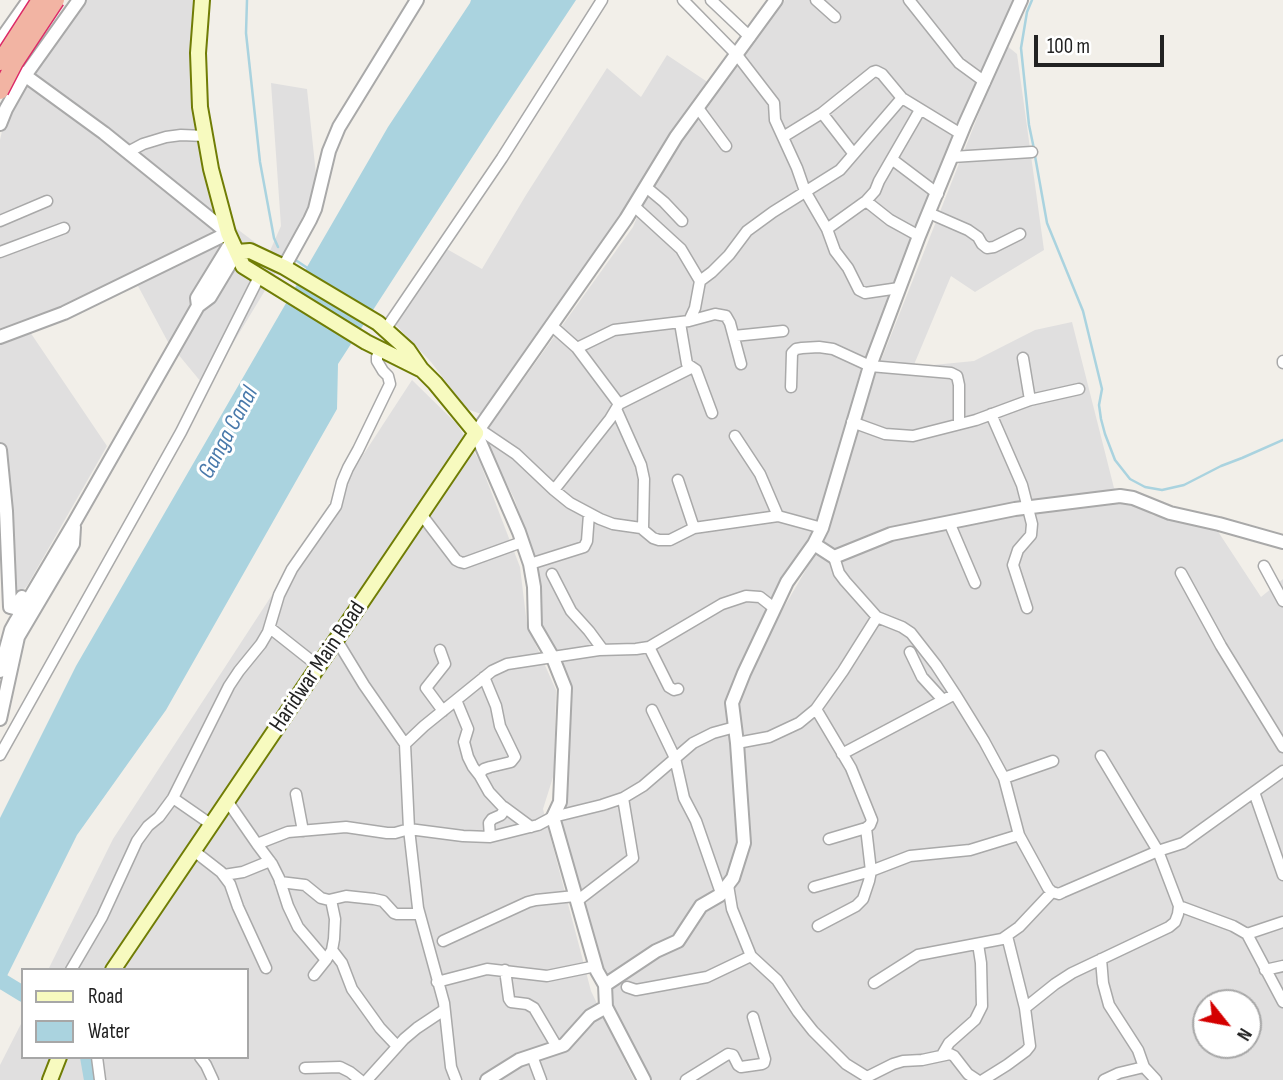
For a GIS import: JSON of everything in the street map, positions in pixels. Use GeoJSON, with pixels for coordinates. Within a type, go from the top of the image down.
{"type":"FeatureCollection","features":[{"type":"Feature","properties":{"kind":"highway"},"geometry":{"type":"LineString","coordinates":[[0,62],[40,0]]}},
{"type":"Feature","properties":{"kind":"highway"},"geometry":{"type":"LineString","coordinates":[[0,91],[15,62],[56,0]]}},
{"type":"Feature","properties":{"kind":"main road"},"geometry":{"type":"LineString","coordinates":[[202,0],[198,53],[200,107],[211,169],[232,242],[243,266],[373,346],[421,369]]}},
{"type":"Feature","properties":{"kind":"main road"},"geometry":{"type":"LineString","coordinates":[[232,242],[287,269],[382,327],[408,350],[421,369],[477,431]]}},
{"type":"Feature","properties":{"kind":"main road","name":"Haridwar Main Road"},"geometry":{"type":"LineString","coordinates":[[114,968],[477,431]]}},
{"type":"Feature","properties":{"kind":"main road"},"geometry":{"type":"LineString","coordinates":[[50,1080],[58,1059]]}},
{"type":"Feature","properties":{"kind":"street"},"geometry":{"type":"LineString","coordinates":[[0,41],[29,0]]}},
{"type":"Feature","properties":{"kind":"street"},"geometry":{"type":"LineString","coordinates":[[0,124],[24,77],[79,0]]}},
{"type":"Feature","properties":{"kind":"street"},"geometry":{"type":"LineString","coordinates":[[287,269],[315,209],[329,151],[339,127],[417,0]]}},
{"type":"Feature","properties":{"kind":"street"},"geometry":{"type":"LineString","coordinates":[[382,327],[502,158],[602,0]]}},
{"type":"Feature","properties":{"kind":"street"},"geometry":{"type":"LineString","coordinates":[[682,0],[737,55],[774,103],[773,117],[805,191],[827,229],[835,251],[848,268],[859,290],[865,293],[899,288]]}},
{"type":"Feature","properties":{"kind":"street"},"geometry":{"type":"LineString","coordinates":[[711,0],[750,37]]}},
{"type":"Feature","properties":{"kind":"street"},"geometry":{"type":"LineString","coordinates":[[477,431],[634,206],[676,137],[776,0]]}},
{"type":"Feature","properties":{"kind":"street"},"geometry":{"type":"LineString","coordinates":[[816,0],[835,17]]}},
{"type":"Feature","properties":{"kind":"street"},"geometry":{"type":"LineString","coordinates":[[909,0],[959,63],[985,82]]}},
{"type":"Feature","properties":{"kind":"street"},"geometry":{"type":"LineString","coordinates":[[605,985],[656,951],[678,941],[701,906],[725,889],[733,878],[744,843],[733,703],[744,673],[787,582],[822,528],[852,422],[899,288],[961,135],[1021,0]]}},
{"type":"Feature","properties":{"kind":"street"},"geometry":{"type":"LineString","coordinates":[[0,56],[12,68],[128,152],[232,242]]}},
{"type":"Feature","properties":{"kind":"street"},"geometry":{"type":"LineString","coordinates":[[783,137],[822,113],[876,71],[882,74],[902,98],[961,135]]}},
{"type":"Feature","properties":{"kind":"street"},"geometry":{"type":"LineString","coordinates":[[700,281],[729,255],[747,231],[835,174],[902,98]]}},
{"type":"Feature","properties":{"kind":"street"},"geometry":{"type":"LineString","coordinates":[[698,108],[726,146]]}},
{"type":"Feature","properties":{"kind":"street"},"geometry":{"type":"LineString","coordinates":[[827,229],[866,201],[875,191],[920,110]]}},
{"type":"Feature","properties":{"kind":"street"},"geometry":{"type":"LineString","coordinates":[[822,113],[853,153]]}},
{"type":"Feature","properties":{"kind":"street"},"geometry":{"type":"LineString","coordinates":[[128,152],[166,137],[205,136]]}},
{"type":"Feature","properties":{"kind":"street"},"geometry":{"type":"LineString","coordinates":[[952,157],[1032,152]]}},
{"type":"Feature","properties":{"kind":"street"},"geometry":{"type":"LineString","coordinates":[[892,160],[938,194]]}},
{"type":"Feature","properties":{"kind":"street"},"geometry":{"type":"LineString","coordinates":[[646,187],[682,221]]}},
{"type":"Feature","properties":{"kind":"street"},"geometry":{"type":"LineString","coordinates":[[0,221],[47,201]]}},
{"type":"Feature","properties":{"kind":"street"},"geometry":{"type":"LineString","coordinates":[[866,201],[890,220],[919,236]]}},
{"type":"Feature","properties":{"kind":"street"},"geometry":{"type":"LineString","coordinates":[[634,206],[681,249],[700,281],[695,308],[685,322],[685,359],[687,365],[696,370],[712,413]]}},
{"type":"Feature","properties":{"kind":"street"},"geometry":{"type":"LineString","coordinates":[[929,213],[974,234],[988,248],[1020,234]]}},
{"type":"Feature","properties":{"kind":"street"},"geometry":{"type":"LineString","coordinates":[[0,252],[64,228]]}},
{"type":"Feature","properties":{"kind":"street"},"geometry":{"type":"LineString","coordinates":[[0,671],[11,629],[198,306],[197,298],[232,242]]}},
{"type":"Feature","properties":{"kind":"street"},"geometry":{"type":"LineString","coordinates":[[0,337],[232,242]]}},
{"type":"Feature","properties":{"kind":"street"},"geometry":{"type":"LineString","coordinates":[[0,755],[181,432],[259,277]]}},
{"type":"Feature","properties":{"kind":"street"},"geometry":{"type":"LineString","coordinates":[[577,348],[614,330],[685,322],[722,314],[728,318],[741,364]]}},
{"type":"Feature","properties":{"kind":"street"},"geometry":{"type":"LineString","coordinates":[[551,325],[577,348],[617,407],[641,465],[644,479],[643,529]]}},
{"type":"Feature","properties":{"kind":"street"},"geometry":{"type":"LineString","coordinates":[[734,336],[783,331]]}},
{"type":"Feature","properties":{"kind":"street"},"geometry":{"type":"LineString","coordinates":[[72,968],[102,917],[137,841],[173,798],[229,686],[270,628],[283,585],[292,569],[336,506],[348,468],[387,395],[390,384],[377,361],[373,346]]}},
{"type":"Feature","properties":{"kind":"street"},"geometry":{"type":"LineString","coordinates":[[791,387],[792,354],[796,349],[819,347],[833,349],[870,366],[955,374],[959,385],[959,423]]}},
{"type":"Feature","properties":{"kind":"street"},"geometry":{"type":"LineString","coordinates":[[1023,358],[1030,400]]}},
{"type":"Feature","properties":{"kind":"street"},"geometry":{"type":"LineString","coordinates":[[554,490],[617,407],[691,368]]}},
{"type":"Feature","properties":{"kind":"street"},"geometry":{"type":"LineString","coordinates":[[852,422],[885,434],[903,436],[926,433],[976,420],[1030,400],[1079,389]]}},
{"type":"Feature","properties":{"kind":"street"},"geometry":{"type":"LineString","coordinates":[[990,414],[1022,485],[1028,507],[1031,535],[1018,550],[1013,565],[1027,608]]}},
{"type":"Feature","properties":{"kind":"street"},"geometry":{"type":"LineString","coordinates":[[477,431],[516,454],[570,503],[613,524],[643,529],[653,538],[666,541],[694,528],[778,516],[822,528]]}},
{"type":"Feature","properties":{"kind":"street"},"geometry":{"type":"LineString","coordinates":[[477,431],[530,564],[536,627],[565,688],[560,802],[553,817],[596,966],[605,985],[606,1007],[643,1080]]}},
{"type":"Feature","properties":{"kind":"street"},"geometry":{"type":"LineString","coordinates":[[735,436],[760,474],[778,516]]}},
{"type":"Feature","properties":{"kind":"street"},"geometry":{"type":"LineString","coordinates":[[0,450],[6,511],[10,607],[16,606],[58,538],[74,523]]}},
{"type":"Feature","properties":{"kind":"street"},"geometry":{"type":"LineString","coordinates":[[678,480],[694,528]]}},
{"type":"Feature","properties":{"kind":"street"},"geometry":{"type":"LineString","coordinates":[[834,557],[891,534],[1028,507],[1120,496],[1133,498],[1170,513],[1283,542]]}},
{"type":"Feature","properties":{"kind":"street"},"geometry":{"type":"LineString","coordinates":[[421,514],[460,562],[464,563],[522,542]]}},
{"type":"Feature","properties":{"kind":"street"},"geometry":{"type":"LineString","coordinates":[[530,564],[584,547],[589,514]]}},
{"type":"Feature","properties":{"kind":"street"},"geometry":{"type":"LineString","coordinates":[[949,522],[975,583]]}},
{"type":"Feature","properties":{"kind":"street"},"geometry":{"type":"LineString","coordinates":[[0,719],[18,637],[73,544],[74,523]]}},
{"type":"Feature","properties":{"kind":"street"},"geometry":{"type":"LineString","coordinates":[[814,544],[834,557],[845,582],[877,617],[911,633],[936,665],[1004,778],[1019,835],[1052,892],[1059,894],[1158,851],[1183,843],[1283,771]]}},
{"type":"Feature","properties":{"kind":"street"},"geometry":{"type":"LineString","coordinates":[[1264,566],[1283,601]]}},
{"type":"Feature","properties":{"kind":"street"},"geometry":{"type":"LineString","coordinates":[[552,573],[570,611],[603,650]]}},
{"type":"Feature","properties":{"kind":"street"},"geometry":{"type":"LineString","coordinates":[[1181,573],[1221,646],[1283,747]]}},
{"type":"Feature","properties":{"kind":"street"},"geometry":{"type":"LineString","coordinates":[[405,744],[484,677],[507,664],[603,650],[649,647],[722,604],[746,596],[760,597],[774,608]]}},
{"type":"Feature","properties":{"kind":"street"},"geometry":{"type":"LineString","coordinates":[[737,743],[769,737],[799,723],[816,709],[877,617]]}},
{"type":"Feature","properties":{"kind":"street"},"geometry":{"type":"LineString","coordinates":[[270,628],[318,666]]}},
{"type":"Feature","properties":{"kind":"street"},"geometry":{"type":"LineString","coordinates":[[336,639],[405,744],[409,829],[419,914],[444,1010],[451,1067],[456,1080]]}},
{"type":"Feature","properties":{"kind":"street"},"geometry":{"type":"LineString","coordinates":[[649,647],[669,687],[678,689]]}},
{"type":"Feature","properties":{"kind":"street"},"geometry":{"type":"LineString","coordinates":[[440,650],[445,664],[426,688],[443,711]]}},
{"type":"Feature","properties":{"kind":"street"},"geometry":{"type":"LineString","coordinates":[[910,652],[922,677],[943,700]]}},
{"type":"Feature","properties":{"kind":"street"},"geometry":{"type":"LineString","coordinates":[[480,776],[484,769],[511,762],[515,757],[500,726],[496,706],[484,677]]}},
{"type":"Feature","properties":{"kind":"street"},"geometry":{"type":"LineString","coordinates":[[842,754],[955,694]]}},
{"type":"Feature","properties":{"kind":"street"},"geometry":{"type":"LineString","coordinates":[[456,700],[468,729],[464,742],[473,767],[489,792],[531,827]]}},
{"type":"Feature","properties":{"kind":"street"},"geometry":{"type":"LineString","coordinates":[[816,709],[851,768],[872,820],[866,828],[829,839]]}},
{"type":"Feature","properties":{"kind":"street"},"geometry":{"type":"LineString","coordinates":[[652,710],[675,758],[684,798],[725,889],[751,956],[777,980],[798,1012],[835,1055],[870,1078],[903,1061],[953,1055],[968,1074],[977,1080]]}},
{"type":"Feature","properties":{"kind":"street"},"geometry":{"type":"LineString","coordinates":[[257,844],[288,832],[354,827],[387,833],[409,829],[490,837],[531,827],[553,817],[622,798],[643,786],[693,743],[713,733],[735,727]]}},
{"type":"Feature","properties":{"kind":"street"},"geometry":{"type":"LineString","coordinates":[[1025,1008],[1072,973],[1169,927],[1178,914],[1179,906],[1158,851],[1101,756]]}},
{"type":"Feature","properties":{"kind":"street"},"geometry":{"type":"LineString","coordinates":[[1004,778],[1054,761]]}},
{"type":"Feature","properties":{"kind":"street"},"geometry":{"type":"LineString","coordinates":[[1254,792],[1283,875]]}},
{"type":"Feature","properties":{"kind":"street"},"geometry":{"type":"LineString","coordinates":[[296,794],[303,831]]}},
{"type":"Feature","properties":{"kind":"street"},"geometry":{"type":"LineString","coordinates":[[173,798],[212,825]]}},
{"type":"Feature","properties":{"kind":"street"},"geometry":{"type":"LineString","coordinates":[[443,941],[528,902],[576,898],[633,858],[622,798]]}},
{"type":"Feature","properties":{"kind":"street"},"geometry":{"type":"LineString","coordinates":[[228,802],[270,861],[298,927],[326,960]]}},
{"type":"Feature","properties":{"kind":"street"},"geometry":{"type":"LineString","coordinates":[[490,837],[489,823],[503,813],[504,807]]}},
{"type":"Feature","properties":{"kind":"street"},"geometry":{"type":"LineString","coordinates":[[818,926],[860,902],[871,871],[866,828]]}},
{"type":"Feature","properties":{"kind":"street"},"geometry":{"type":"LineString","coordinates":[[814,887],[871,871],[910,856],[970,850],[1019,835]]}},
{"type":"Feature","properties":{"kind":"street"},"geometry":{"type":"LineString","coordinates":[[194,851],[224,875],[230,884],[266,968]]}},
{"type":"Feature","properties":{"kind":"street"},"geometry":{"type":"LineString","coordinates":[[224,875],[243,872],[270,861]]}},
{"type":"Feature","properties":{"kind":"street"},"geometry":{"type":"LineString","coordinates":[[280,882],[305,885],[321,898],[331,900],[346,896],[374,899],[383,901],[397,914],[419,914]]}},
{"type":"Feature","properties":{"kind":"street"},"geometry":{"type":"LineString","coordinates":[[874,983],[918,955],[993,942],[1007,936],[1052,892]]}},
{"type":"Feature","properties":{"kind":"street"},"geometry":{"type":"LineString","coordinates":[[314,975],[332,950],[335,919],[331,900]]}},
{"type":"Feature","properties":{"kind":"street"},"geometry":{"type":"LineString","coordinates":[[1179,906],[1247,934],[1283,1002]]}},
{"type":"Feature","properties":{"kind":"street"},"geometry":{"type":"LineString","coordinates":[[1247,934],[1283,922]]}},
{"type":"Feature","properties":{"kind":"street"},"geometry":{"type":"LineString","coordinates":[[983,1080],[1027,1050],[1030,1044],[1025,1008],[1007,936]]}},
{"type":"Feature","properties":{"kind":"street"},"geometry":{"type":"LineString","coordinates":[[942,1055],[949,1043],[975,1020],[982,1006],[978,944]]}},
{"type":"Feature","properties":{"kind":"street"},"geometry":{"type":"LineString","coordinates":[[332,950],[342,963],[352,989],[380,1028],[397,1046]]}},
{"type":"Feature","properties":{"kind":"street"},"geometry":{"type":"LineString","coordinates":[[627,987],[636,990],[707,977],[751,956]]}},
{"type":"Feature","properties":{"kind":"street"},"geometry":{"type":"LineString","coordinates":[[1101,959],[1103,983],[1109,1005],[1138,1049],[1144,1066],[1156,1080]]}},
{"type":"Feature","properties":{"kind":"street"},"geometry":{"type":"LineString","coordinates":[[437,982],[482,969],[547,976],[596,966]]}},
{"type":"Feature","properties":{"kind":"street"},"geometry":{"type":"LineString","coordinates":[[1265,970],[1283,966]]}},
{"type":"Feature","properties":{"kind":"street"},"geometry":{"type":"LineString","coordinates":[[505,970],[509,999],[534,1008],[557,1047]]}},
{"type":"Feature","properties":{"kind":"street"},"geometry":{"type":"LineString","coordinates":[[487,1080],[519,1060],[564,1045],[590,1016],[606,1007]]}},
{"type":"Feature","properties":{"kind":"street"},"geometry":{"type":"LineString","coordinates":[[367,1080],[397,1046],[444,1010]]}},
{"type":"Feature","properties":{"kind":"street"},"geometry":{"type":"LineString","coordinates":[[687,1080],[728,1054],[733,1055],[741,1067],[762,1065],[765,1059],[753,1017]]}},
{"type":"Feature","properties":{"kind":"street"},"geometry":{"type":"LineString","coordinates":[[532,1056],[541,1080]]}},
{"type":"Feature","properties":{"kind":"street"},"geometry":{"type":"LineString","coordinates":[[96,1059],[100,1080]]}},
{"type":"Feature","properties":{"kind":"street"},"geometry":{"type":"LineString","coordinates":[[202,1059],[212,1080]]}},
{"type":"Feature","properties":{"kind":"street"},"geometry":{"type":"LineString","coordinates":[[1104,1080],[1144,1066]]}},
{"type":"Feature","properties":{"kind":"street"},"geometry":{"type":"LineString","coordinates":[[305,1068],[340,1067],[360,1080]]}},
{"type":"Feature","properties":{"kind":"shaded area"},"geometry":{"type":"Polygon","coordinates":[[[77,0],[195,0],[193,73],[200,155],[216,213],[269,253],[281,226],[271,83],[307,89],[317,184],[304,226],[206,388],[168,342],[138,286],[30,332],[107,446],[27,586],[3,611],[0,527],[0,140],[33,65],[77,0]]]}},
{"type":"Feature","properties":{"kind":"shaded area"},"geometry":{"type":"Polygon","coordinates":[[[785,0],[1016,0],[957,127],[860,372],[818,525],[728,706],[742,841],[731,876],[682,931],[610,978],[605,976],[556,820],[572,692],[541,622],[537,564],[514,498],[485,442],[485,433],[633,227],[648,190],[699,114],[785,0]]]}},
{"type":"Feature","properties":{"kind":"shaded area"},"geometry":{"type":"Polygon","coordinates":[[[1006,45],[1017,54],[1044,250],[975,292],[951,276],[913,367],[974,361],[1035,330],[1072,322],[1114,488],[1125,493],[1152,515],[1217,530],[1261,597],[1283,579],[1283,1080],[646,1080],[608,1006],[607,991],[724,897],[738,878],[750,840],[736,699],[776,621],[828,532],[852,441],[878,368],[1006,45]]]}},
{"type":"Feature","properties":{"kind":"shaded area"},"geometry":{"type":"Polygon","coordinates":[[[667,55],[709,83],[620,220],[481,414],[467,409],[431,362],[396,325],[445,248],[482,269],[607,68],[641,97],[667,55]]]}},
{"type":"Feature","properties":{"kind":"shaded area"},"geometry":{"type":"Polygon","coordinates":[[[412,380],[457,424],[479,460],[520,567],[527,625],[556,690],[554,774],[543,809],[591,991],[634,1080],[0,1080],[0,1065],[21,1024],[21,1059],[248,1059],[248,968],[49,968],[113,839],[412,380]]]}},
{"type":"Feature","properties":{"kind":"water","name":"Ganga Canal"},"geometry":{"type":"Polygon","coordinates":[[[471,0],[576,0],[338,364],[337,409],[166,710],[77,835],[0,990],[0,818],[76,666],[388,127],[471,0]]]}},
{"type":"Feature","properties":{"kind":"waterway"},"geometry":{"type":"LineString","coordinates":[[247,0],[246,33],[260,162],[278,247]]}},
{"type":"Feature","properties":{"kind":"waterway"},"geometry":{"type":"LineString","coordinates":[[1032,0],[1027,12],[1021,48],[1034,149]]}},
{"type":"Feature","properties":{"kind":"waterway"},"geometry":{"type":"LineString","coordinates":[[1035,156],[1047,223],[1083,311],[1102,389],[1099,405],[1105,434],[1115,460],[1130,479],[1145,487],[1162,490],[1184,485],[1283,440]]}},
{"type":"Feature","properties":{"kind":"waterway"},"geometry":{"type":"LineString","coordinates":[[294,259],[309,269]]}},
{"type":"Feature","properties":{"kind":"waterway"},"geometry":{"type":"LineString","coordinates":[[0,980],[21,993]]}},
{"type":"Feature","properties":{"kind":"waterway"},"geometry":{"type":"LineString","coordinates":[[88,1059],[92,1080]]}}]}
